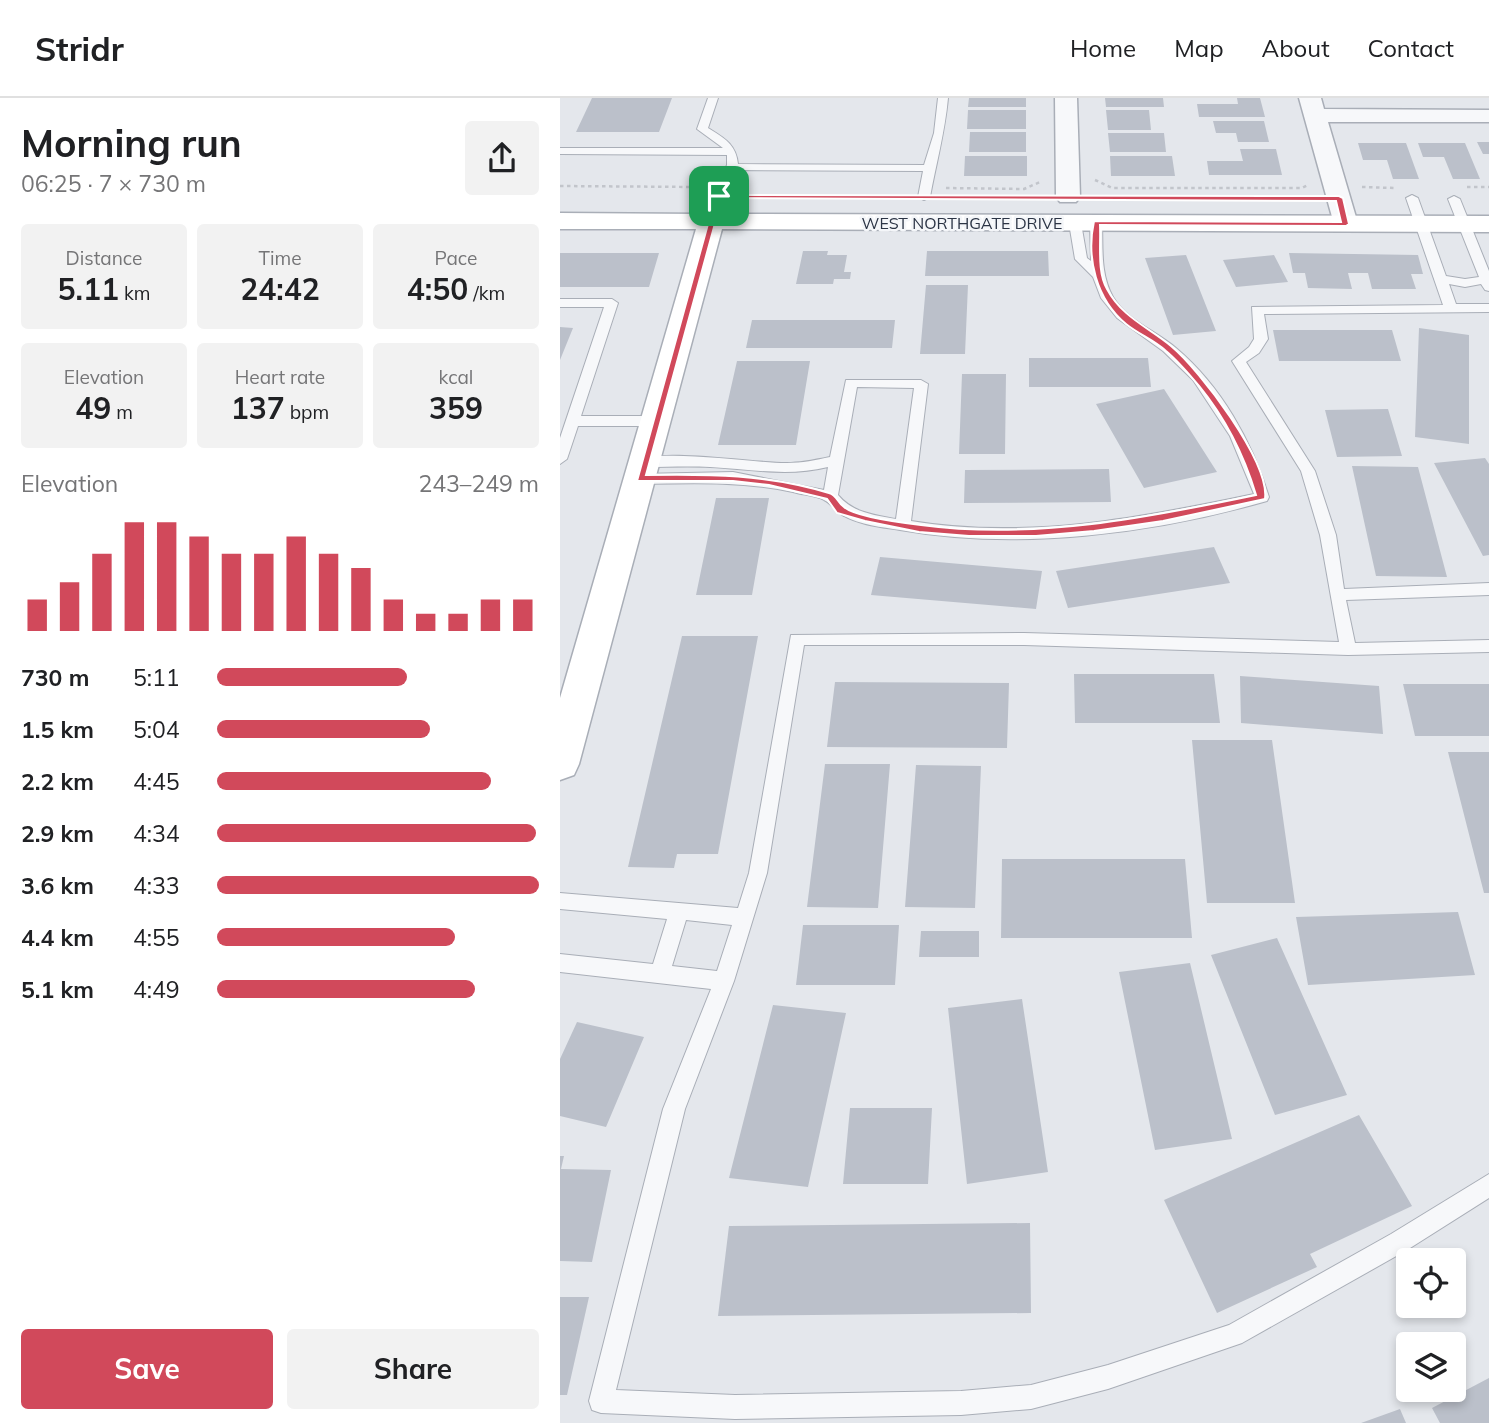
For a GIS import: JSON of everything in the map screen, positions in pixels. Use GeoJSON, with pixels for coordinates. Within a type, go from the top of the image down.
{"type":"FeatureCollection","features":[{"type":"Feature","properties":{"kind":"main road"},"geometry":{"type":"LineString","coordinates":[[1311,192],[1375,198],[1465,199]]}},
{"type":"Feature","properties":{"kind":"main road","name":"WEST NORTHGATE DRIVE"},"geometry":{"type":"LineString","coordinates":[[692,196],[716,209]]}},
{"type":"Feature","properties":{"kind":"main road","name":"WEST NORTHGATE DRIVE"},"geometry":{"type":"LineString","coordinates":[[716,209],[746,196]]}},
{"type":"Feature","properties":{"kind":"main road","name":"WEST NORTHGATE DRIVE"},"geometry":{"type":"LineString","coordinates":[[897,197],[937,197]]}},
{"type":"Feature","properties":{"kind":"main road","name":"WEST NORTHGATE DRIVE"},"geometry":{"type":"LineString","coordinates":[[1042,197],[1068,197],[1090,206]]}},
{"type":"Feature","properties":{"kind":"main road","name":"WEST NORTHGATE DRIVE"},"geometry":{"type":"LineString","coordinates":[[560,221],[716,209],[1090,206],[1346,224],[1477,224]]}},
{"type":"Feature","properties":{"kind":"main road"},"geometry":{"type":"LineString","coordinates":[[560,764],[570,693],[642,470],[716,209]]}},
{"type":"Feature","properties":{"kind":"street"},"geometry":{"type":"LineString","coordinates":[[1066,98],[1068,197]]}},
{"type":"Feature","properties":{"kind":"street"},"geometry":{"type":"LineString","coordinates":[[1312,107],[1489,116]]}},
{"type":"Feature","properties":{"kind":"street"},"geometry":{"type":"LineString","coordinates":[[1312,107],[1375,198],[1346,224]]}},
{"type":"Feature","properties":{"kind":"lane"},"geometry":{"type":"LineString","coordinates":[[713,98],[702,129],[726,144],[732,153],[731,167],[716,209]]}},
{"type":"Feature","properties":{"kind":"lane"},"geometry":{"type":"LineString","coordinates":[[937,197],[929,168],[939,133],[943,98]]}},
{"type":"Feature","properties":{"kind":"lane"},"geometry":{"type":"LineString","coordinates":[[560,151],[715,150],[732,153]]}},
{"type":"Feature","properties":{"kind":"lane"},"geometry":{"type":"LineString","coordinates":[[731,167],[929,168]]}},
{"type":"Feature","properties":{"kind":"lane"},"geometry":{"type":"LineString","coordinates":[[1375,198],[1422,224],[1451,308]]}},
{"type":"Feature","properties":{"kind":"lane"},"geometry":{"type":"LineString","coordinates":[[1441,279],[1487,283],[1477,224],[1465,199]]}},
{"type":"Feature","properties":{"kind":"lane"},"geometry":{"type":"LineString","coordinates":[[1090,206],[1081,259],[1098,275]]}},
{"type":"Feature","properties":{"kind":"lane"},"geometry":{"type":"LineString","coordinates":[[642,470],[769,482],[830,496],[841,510],[903,526],[956,532],[1036,533],[1163,518],[1262,497],[1249,457],[1232,426],[1203,385],[1169,348],[1145,335],[1121,314],[1103,290],[1098,275],[1090,206]]}},
{"type":"Feature","properties":{"kind":"lane"},"geometry":{"type":"LineString","coordinates":[[560,303],[612,303],[560,459]]}},
{"type":"Feature","properties":{"kind":"lane"},"geometry":{"type":"LineString","coordinates":[[1348,649],[1336,595],[1328,535],[1308,471],[1239,361],[1254,350],[1261,339],[1257,310],[1489,308]]}},
{"type":"Feature","properties":{"kind":"lane"},"geometry":{"type":"LineString","coordinates":[[830,496],[851,383],[921,384],[903,526]]}},
{"type":"Feature","properties":{"kind":"lane"},"geometry":{"type":"LineString","coordinates":[[574,421],[656,421]]}},
{"type":"Feature","properties":{"kind":"lane"},"geometry":{"type":"LineString","coordinates":[[642,470],[708,462],[771,470],[796,470],[836,460]]}},
{"type":"Feature","properties":{"kind":"lane"},"geometry":{"type":"LineString","coordinates":[[1336,595],[1489,590]]}},
{"type":"Feature","properties":{"kind":"lane"},"geometry":{"type":"LineString","coordinates":[[1489,646],[1348,649],[1024,639],[797,639],[758,873],[724,981],[674,1109],[601,1401],[735,1407],[961,1404],[1031,1397],[1108,1377],[1234,1335],[1399,1242],[1489,1185]]}},
{"type":"Feature","properties":{"kind":"lane"},"geometry":{"type":"LineString","coordinates":[[560,901],[744,917]]}},
{"type":"Feature","properties":{"kind":"lane"},"geometry":{"type":"LineString","coordinates":[[660,974],[679,911]]}},
{"type":"Feature","properties":{"kind":"lane"},"geometry":{"type":"LineString","coordinates":[[560,963],[724,981]]}},
{"type":"Feature","properties":{"kind":"path"},"geometry":{"type":"LineString","coordinates":[[1090,206],[1112,188],[1302,188],[1311,192]]}},
{"type":"Feature","properties":{"kind":"building"},"geometry":{"type":"Polygon","coordinates":[[[592,98],[672,98],[659,132],[576,132],[592,98]]]}},
{"type":"Feature","properties":{"kind":"building"},"geometry":{"type":"Polygon","coordinates":[[[969,98],[1026,98],[1026,107],[968,107],[969,98]]]}},
{"type":"Feature","properties":{"kind":"building"},"geometry":{"type":"Polygon","coordinates":[[[1105,98],[1163,98],[1164,107],[1106,107],[1105,98]]]}},
{"type":"Feature","properties":{"kind":"building"},"geometry":{"type":"Polygon","coordinates":[[[1237,98],[1260,98],[1265,117],[1199,117],[1197,104],[1238,104],[1237,98]]]}},
{"type":"Feature","properties":{"kind":"building"},"geometry":{"type":"Polygon","coordinates":[[[968,110],[1026,110],[1026,129],[967,129],[968,110]]]}},
{"type":"Feature","properties":{"kind":"building"},"geometry":{"type":"Polygon","coordinates":[[[1106,110],[1149,110],[1151,130],[1108,130],[1106,110]]]}},
{"type":"Feature","properties":{"kind":"building"},"geometry":{"type":"Polygon","coordinates":[[[1213,121],[1264,121],[1269,142],[1238,142],[1236,133],[1216,133],[1213,121]]]}},
{"type":"Feature","properties":{"kind":"building"},"geometry":{"type":"Polygon","coordinates":[[[970,132],[1026,132],[1026,152],[969,152],[970,132]]]}},
{"type":"Feature","properties":{"kind":"building"},"geometry":{"type":"Polygon","coordinates":[[[1108,133],[1164,133],[1166,152],[1110,152],[1108,133]]]}},
{"type":"Feature","properties":{"kind":"building"},"geometry":{"type":"Polygon","coordinates":[[[1477,142],[1489,142],[1489,154],[1483,154],[1477,142]]]}},
{"type":"Feature","properties":{"kind":"building"},"geometry":{"type":"Polygon","coordinates":[[[1358,143],[1406,143],[1419,179],[1393,179],[1387,160],[1363,160],[1358,143]]]}},
{"type":"Feature","properties":{"kind":"building"},"geometry":{"type":"Polygon","coordinates":[[[1418,143],[1465,143],[1480,179],[1453,179],[1444,157],[1423,157],[1418,143]]]}},
{"type":"Feature","properties":{"kind":"building"},"geometry":{"type":"Polygon","coordinates":[[[1240,149],[1276,149],[1282,175],[1209,175],[1207,161],[1243,161],[1240,149]]]}},
{"type":"Feature","properties":{"kind":"building"},"geometry":{"type":"Polygon","coordinates":[[[965,156],[1027,156],[1027,176],[964,176],[965,156]]]}},
{"type":"Feature","properties":{"kind":"building"},"geometry":{"type":"Polygon","coordinates":[[[1110,156],[1172,156],[1175,176],[1111,176],[1110,156]]]}},
{"type":"Feature","properties":{"kind":"building"},"geometry":{"type":"Polygon","coordinates":[[[803,251],[828,251],[827,255],[847,255],[844,272],[851,272],[850,279],[834,279],[833,284],[796,284],[803,251]]]}},
{"type":"Feature","properties":{"kind":"building"},"geometry":{"type":"Polygon","coordinates":[[[927,251],[1048,251],[1049,276],[925,276],[927,251]]]}},
{"type":"Feature","properties":{"kind":"building"},"geometry":{"type":"Polygon","coordinates":[[[560,253],[659,253],[649,287],[560,287],[560,253]]]}},
{"type":"Feature","properties":{"kind":"building"},"geometry":{"type":"Polygon","coordinates":[[[1289,253],[1418,255],[1423,274],[1411,274],[1416,289],[1372,289],[1368,273],[1348,273],[1352,289],[1308,288],[1305,273],[1293,273],[1289,253]]]}},
{"type":"Feature","properties":{"kind":"building"},"geometry":{"type":"Polygon","coordinates":[[[1186,255],[1216,331],[1173,335],[1145,258],[1186,255]]]}},
{"type":"Feature","properties":{"kind":"building"},"geometry":{"type":"Polygon","coordinates":[[[1274,255],[1288,282],[1236,287],[1223,260],[1274,255]]]}},
{"type":"Feature","properties":{"kind":"building"},"geometry":{"type":"Polygon","coordinates":[[[926,285],[968,285],[965,354],[920,354],[926,285]]]}},
{"type":"Feature","properties":{"kind":"building"},"geometry":{"type":"Polygon","coordinates":[[[752,320],[895,320],[892,348],[746,348],[752,320]]]}},
{"type":"Feature","properties":{"kind":"building"},"geometry":{"type":"Polygon","coordinates":[[[560,327],[573,328],[560,360],[560,327]]]}},
{"type":"Feature","properties":{"kind":"building"},"geometry":{"type":"Polygon","coordinates":[[[1419,328],[1469,335],[1469,444],[1415,437],[1419,328]]]}},
{"type":"Feature","properties":{"kind":"building"},"geometry":{"type":"Polygon","coordinates":[[[1273,330],[1392,330],[1401,361],[1279,361],[1273,330]]]}},
{"type":"Feature","properties":{"kind":"building"},"geometry":{"type":"Polygon","coordinates":[[[1029,358],[1148,358],[1151,387],[1029,387],[1029,358]]]}},
{"type":"Feature","properties":{"kind":"building"},"geometry":{"type":"Polygon","coordinates":[[[737,361],[810,361],[796,445],[718,445],[737,361]]]}},
{"type":"Feature","properties":{"kind":"building"},"geometry":{"type":"Polygon","coordinates":[[[962,374],[1006,374],[1005,454],[959,454],[962,374]]]}},
{"type":"Feature","properties":{"kind":"building"},"geometry":{"type":"Polygon","coordinates":[[[1164,389],[1217,472],[1144,488],[1096,404],[1164,389]]]}},
{"type":"Feature","properties":{"kind":"building"},"geometry":{"type":"Polygon","coordinates":[[[1388,409],[1402,456],[1337,457],[1325,410],[1388,409]]]}},
{"type":"Feature","properties":{"kind":"building"},"geometry":{"type":"Polygon","coordinates":[[[1485,458],[1489,464],[1489,555],[1483,556],[1434,463],[1485,458]]]}},
{"type":"Feature","properties":{"kind":"building"},"geometry":{"type":"Polygon","coordinates":[[[1352,466],[1418,467],[1447,577],[1376,576],[1352,466]]]}},
{"type":"Feature","properties":{"kind":"building"},"geometry":{"type":"Polygon","coordinates":[[[1109,469],[1111,502],[964,503],[965,470],[1109,469]]]}},
{"type":"Feature","properties":{"kind":"building"},"geometry":{"type":"Polygon","coordinates":[[[716,498],[769,498],[752,595],[696,595],[716,498]]]}},
{"type":"Feature","properties":{"kind":"building"},"geometry":{"type":"Polygon","coordinates":[[[1214,547],[1230,583],[1068,608],[1056,571],[1214,547]]]}},
{"type":"Feature","properties":{"kind":"building"},"geometry":{"type":"Polygon","coordinates":[[[880,557],[1042,571],[1036,609],[871,595],[880,557]]]}},
{"type":"Feature","properties":{"kind":"building"},"geometry":{"type":"Polygon","coordinates":[[[682,636],[758,636],[718,854],[677,854],[674,868],[628,867],[682,636]]]}},
{"type":"Feature","properties":{"kind":"building"},"geometry":{"type":"Polygon","coordinates":[[[1074,674],[1214,674],[1220,723],[1075,723],[1074,674]]]}},
{"type":"Feature","properties":{"kind":"building"},"geometry":{"type":"Polygon","coordinates":[[[1240,676],[1379,686],[1383,734],[1241,723],[1240,676]]]}},
{"type":"Feature","properties":{"kind":"building"},"geometry":{"type":"Polygon","coordinates":[[[835,682],[1009,683],[1007,748],[827,747],[835,682]]]}},
{"type":"Feature","properties":{"kind":"building"},"geometry":{"type":"Polygon","coordinates":[[[1403,684],[1489,684],[1489,736],[1415,736],[1403,684]]]}},
{"type":"Feature","properties":{"kind":"building"},"geometry":{"type":"Polygon","coordinates":[[[1192,740],[1272,740],[1295,903],[1207,903],[1192,740]]]}},
{"type":"Feature","properties":{"kind":"building"},"geometry":{"type":"Polygon","coordinates":[[[1448,752],[1489,752],[1489,893],[1484,893],[1448,752]]]}},
{"type":"Feature","properties":{"kind":"building"},"geometry":{"type":"Polygon","coordinates":[[[825,764],[890,764],[878,908],[807,907],[825,764]]]}},
{"type":"Feature","properties":{"kind":"building"},"geometry":{"type":"Polygon","coordinates":[[[916,765],[981,766],[975,908],[905,907],[916,765]]]}},
{"type":"Feature","properties":{"kind":"building"},"geometry":{"type":"Polygon","coordinates":[[[1002,859],[1185,859],[1192,938],[1001,938],[1002,859]]]}},
{"type":"Feature","properties":{"kind":"building"},"geometry":{"type":"Polygon","coordinates":[[[1458,912],[1475,975],[1308,985],[1296,917],[1458,912]]]}},
{"type":"Feature","properties":{"kind":"building"},"geometry":{"type":"Polygon","coordinates":[[[803,925],[899,925],[895,985],[796,985],[803,925]]]}},
{"type":"Feature","properties":{"kind":"building"},"geometry":{"type":"Polygon","coordinates":[[[921,931],[979,931],[979,957],[919,957],[921,931]]]}},
{"type":"Feature","properties":{"kind":"building"},"geometry":{"type":"Polygon","coordinates":[[[1277,938],[1347,1095],[1275,1115],[1211,955],[1277,938]]]}},
{"type":"Feature","properties":{"kind":"building"},"geometry":{"type":"Polygon","coordinates":[[[1190,963],[1232,1139],[1155,1150],[1119,972],[1190,963]]]}},
{"type":"Feature","properties":{"kind":"building"},"geometry":{"type":"Polygon","coordinates":[[[1022,999],[1048,1172],[967,1184],[948,1008],[1022,999]]]}},
{"type":"Feature","properties":{"kind":"building"},"geometry":{"type":"Polygon","coordinates":[[[773,1005],[846,1013],[808,1187],[729,1178],[773,1005]]]}},
{"type":"Feature","properties":{"kind":"building"},"geometry":{"type":"Polygon","coordinates":[[[577,1022],[644,1037],[606,1127],[560,1116],[560,1059],[577,1022]]]}},
{"type":"Feature","properties":{"kind":"building"},"geometry":{"type":"Polygon","coordinates":[[[850,1108],[932,1108],[928,1184],[843,1184],[850,1108]]]}},
{"type":"Feature","properties":{"kind":"building"},"geometry":{"type":"Polygon","coordinates":[[[1359,1115],[1412,1206],[1310,1254],[1317,1267],[1217,1313],[1164,1200],[1359,1115]]]}},
{"type":"Feature","properties":{"kind":"building"},"geometry":{"type":"Polygon","coordinates":[[[560,1156],[564,1156],[561,1169],[611,1170],[592,1262],[560,1261],[560,1156]]]}},
{"type":"Feature","properties":{"kind":"building"},"geometry":{"type":"Polygon","coordinates":[[[1030,1223],[1031,1313],[718,1316],[729,1226],[1030,1223]]]}},
{"type":"Feature","properties":{"kind":"building"},"geometry":{"type":"Polygon","coordinates":[[[560,1297],[589,1297],[567,1395],[560,1395],[560,1297]]]}},
{"type":"Feature","properties":{"kind":"building"},"geometry":{"type":"Polygon","coordinates":[[[1489,1378],[1489,1423],[1440,1423],[1432,1408],[1443,1402],[1466,1402],[1466,1390],[1489,1378]]]}},
{"type":"Feature","properties":{"kind":"building"},"geometry":{"type":"Polygon","coordinates":[[[1400,1409],[1406,1423],[1361,1423],[1400,1409]]]}},
{"type":"Feature","properties":{"kind":"route"},"geometry":{"type":"LineString","coordinates":[[719,196],[1339,198],[1346,224],[1096,223],[1098,275],[1103,290],[1114,308],[1145,335],[1169,348],[1203,385],[1232,426],[1249,457],[1262,497],[1163,518],[1094,527],[1036,533],[943,532],[865,518],[841,510],[830,496],[769,482],[733,477],[640,478],[719,196]]}}]}
